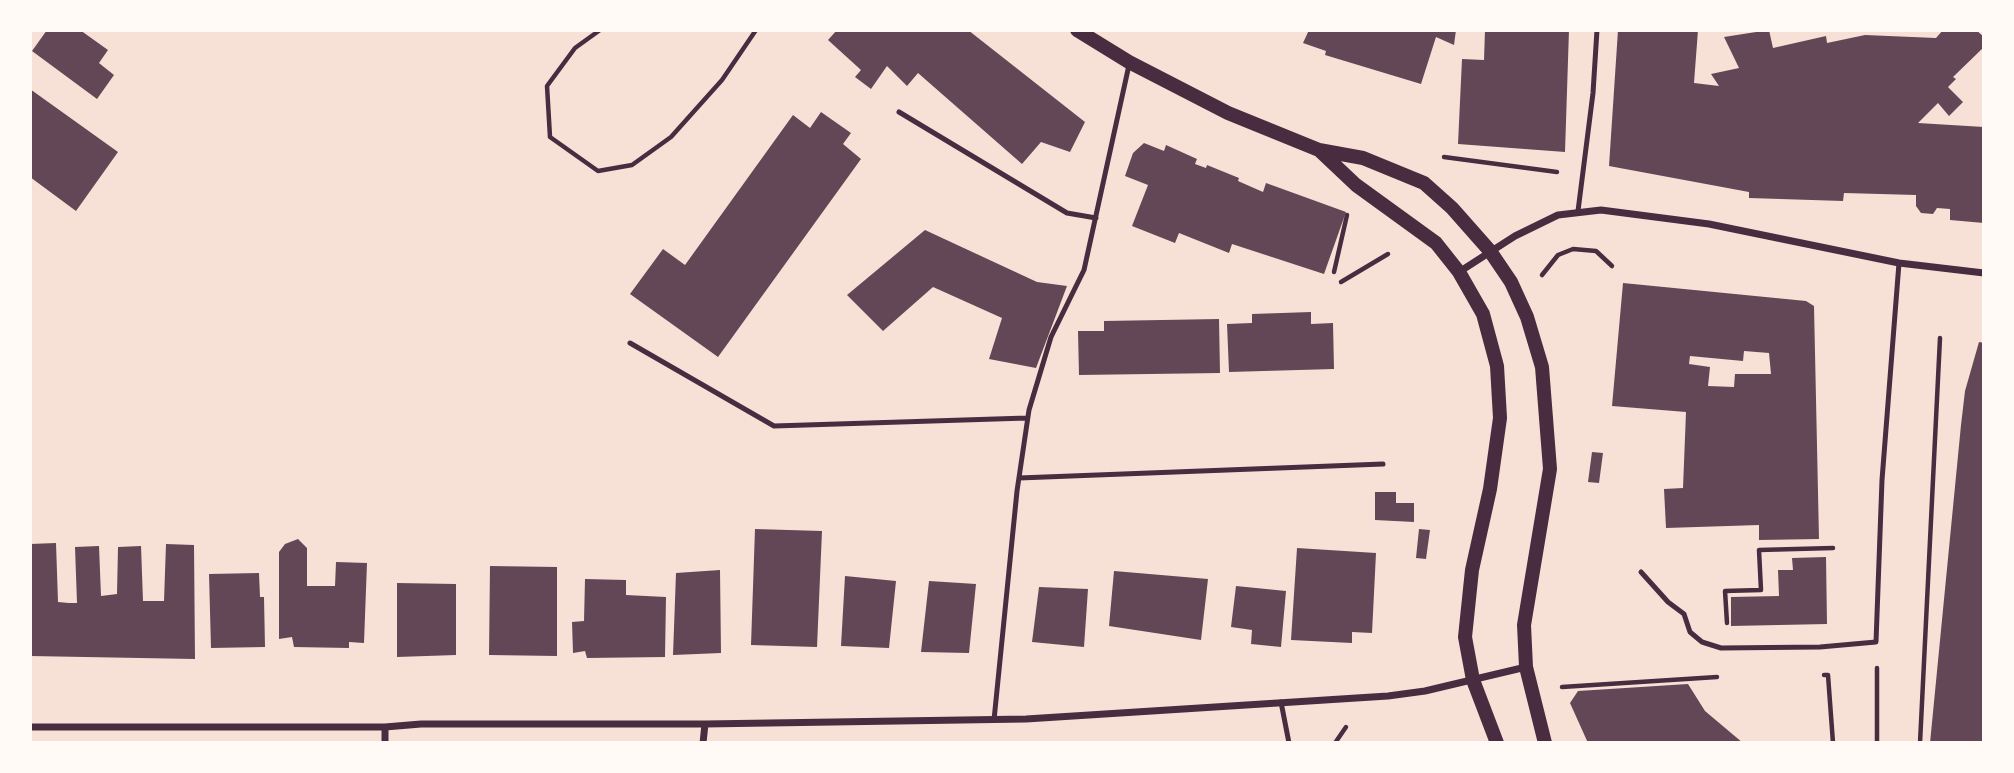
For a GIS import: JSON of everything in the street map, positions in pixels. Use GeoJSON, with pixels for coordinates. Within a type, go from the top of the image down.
{"type":"FeatureCollection","features":[{"type":"Feature","properties":{"kind":"main road"},"geometry":{"type":"LineString","coordinates":[[1080,30],[1129,62],[1228,113],[1319,150],[1363,158],[1424,183],[1452,208],[1490,251],[1511,282],[1527,317],[1542,367],[1550,469],[1524,625],[1526,667],[1545,743]]}},
{"type":"Feature","properties":{"kind":"main road"},"geometry":{"type":"LineString","coordinates":[[1319,150],[1356,185],[1436,243],[1459,272],[1483,314],[1497,366],[1500,418],[1490,489],[1468,592],[1465,637],[1473,680],[1497,743]]}},
{"type":"Feature","properties":{"kind":"street"},"geometry":{"type":"LineString","coordinates":[[1459,272],[1490,251],[1549,219],[1578,211],[1633,213],[1709,224],[1899,263],[1984,273]]}},
{"type":"Feature","properties":{"kind":"street"},"geometry":{"type":"LineString","coordinates":[[30,727],[385,727],[421,724],[993,720],[1388,696],[1425,691],[1526,667]]}},
{"type":"Feature","properties":{"kind":"street"},"geometry":{"type":"LineString","coordinates":[[703,743],[705,724]]}},
{"type":"Feature","properties":{"kind":"street"},"geometry":{"type":"LineString","coordinates":[[385,727],[385,743]]}},
{"type":"Feature","properties":{"kind":"lane"},"geometry":{"type":"LineString","coordinates":[[1578,211],[1593,93],[1597,30]]}},
{"type":"Feature","properties":{"kind":"lane"},"geometry":{"type":"LineString","coordinates":[[993,720],[1027,418],[1051,337],[1084,270],[1115,139],[1118,103],[1129,62]]}},
{"type":"Feature","properties":{"kind":"lane"},"geometry":{"type":"LineString","coordinates":[[899,112],[1067,213],[1096,218]]}},
{"type":"Feature","properties":{"kind":"lane"},"geometry":{"type":"LineString","coordinates":[[1641,572],[1668,602],[1684,614],[1690,632],[1702,642],[1727,648],[1820,647],[1876,642],[1882,480],[1899,263]]}},
{"type":"Feature","properties":{"kind":"lane"},"geometry":{"type":"LineString","coordinates":[[630,343],[774,426],[1027,418]]}},
{"type":"Feature","properties":{"kind":"lane"},"geometry":{"type":"LineString","coordinates":[[1019,478],[1382,464]]}},
{"type":"Feature","properties":{"kind":"lane"},"geometry":{"type":"LineString","coordinates":[[1281,702],[1289,743]]}},
{"type":"Feature","properties":{"kind":"path"},"geometry":{"type":"LineString","coordinates":[[600,30],[575,48],[547,86],[550,137],[598,171],[632,165],[671,138],[722,80],[756,30]]}},
{"type":"Feature","properties":{"kind":"path"},"geometry":{"type":"LineString","coordinates":[[1443,157],[1561,172]]}},
{"type":"Feature","properties":{"kind":"path"},"geometry":{"type":"LineString","coordinates":[[1334,272],[1348,210]]}},
{"type":"Feature","properties":{"kind":"path"},"geometry":{"type":"LineString","coordinates":[[1573,248],[1596,251],[1612,266]]}},
{"type":"Feature","properties":{"kind":"path"},"geometry":{"type":"LineString","coordinates":[[1341,282],[1388,254]]}},
{"type":"Feature","properties":{"kind":"path"},"geometry":{"type":"LineString","coordinates":[[1920,743],[1940,338]]}},
{"type":"Feature","properties":{"kind":"path"},"geometry":{"type":"LineString","coordinates":[[1556,688],[1681,677],[1728,677],[1726,591],[1761,590],[1759,550],[1833,548]]}},
{"type":"Feature","properties":{"kind":"path"},"geometry":{"type":"LineString","coordinates":[[1876,642],[1877,743]]}},
{"type":"Feature","properties":{"kind":"path"},"geometry":{"type":"LineString","coordinates":[[1819,675],[1828,675],[1833,743]]}},
{"type":"Feature","properties":{"kind":"path"},"geometry":{"type":"LineString","coordinates":[[1335,743],[1346,727]]}},
{"type":"Feature","properties":{"kind":"building"},"geometry":{"type":"Polygon","coordinates":[[[47,30],[80,30],[108,50],[99,63],[114,75],[97,99],[32,51],[47,30]]]}},
{"type":"Feature","properties":{"kind":"building"},"geometry":{"type":"Polygon","coordinates":[[[837,30],[968,30],[1085,122],[1070,152],[1041,142],[1022,164],[918,73],[907,86],[887,66],[871,89],[855,77],[861,70],[828,40],[837,30]]]}},
{"type":"Feature","properties":{"kind":"building"},"geometry":{"type":"Polygon","coordinates":[[[1309,30],[1456,30],[1454,45],[1436,37],[1421,84],[1325,55],[1326,51],[1303,43],[1309,30]]]}},
{"type":"Feature","properties":{"kind":"building"},"geometry":{"type":"Polygon","coordinates":[[[1485,30],[1569,30],[1565,152],[1458,144],[1462,59],[1484,60],[1485,30]]]}},
{"type":"Feature","properties":{"kind":"building"},"geometry":{"type":"Polygon","coordinates":[[[1618,30],[1698,30],[1694,83],[1719,86],[1711,74],[1739,68],[1724,37],[1769,30],[1773,48],[1826,36],[1827,43],[1865,35],[1936,38],[1943,30],[1976,30],[1984,37],[1984,47],[1953,77],[1956,79],[1948,87],[1963,102],[1949,116],[1938,103],[1918,123],[1984,127],[1984,223],[1950,220],[1950,209],[1937,208],[1933,214],[1921,213],[1916,206],[1916,195],[1844,193],[1843,201],[1749,198],[1749,192],[1609,166],[1618,30]]]}},
{"type":"Feature","properties":{"kind":"building"},"geometry":{"type":"Polygon","coordinates":[[[30,89],[118,152],[76,211],[30,177],[30,89]]]}},
{"type":"Feature","properties":{"kind":"building"},"geometry":{"type":"Polygon","coordinates":[[[821,112],[851,133],[843,144],[861,159],[718,357],[630,294],[663,249],[685,265],[793,115],[810,128],[821,112]]]}},
{"type":"Feature","properties":{"kind":"building"},"geometry":{"type":"Polygon","coordinates":[[[1144,143],[1164,151],[1166,145],[1197,159],[1195,164],[1206,168],[1207,165],[1239,178],[1238,181],[1263,192],[1266,183],[1346,212],[1324,274],[1232,244],[1229,253],[1179,233],[1175,243],[1132,226],[1148,185],[1125,176],[1133,153],[1144,143]]]}},
{"type":"Feature","properties":{"kind":"building"},"geometry":{"type":"Polygon","coordinates":[[[925,230],[1037,282],[1067,286],[1036,368],[989,359],[1002,318],[933,287],[883,331],[847,295],[925,230]]]}},
{"type":"Feature","properties":{"kind":"building"},"geometry":{"type":"Polygon","coordinates":[[[1623,283],[1806,301],[1814,306],[1819,539],[1759,540],[1759,525],[1666,528],[1664,489],[1683,488],[1686,412],[1612,406],[1623,283]],[[1744,351],[1743,361],[1690,356],[1689,364],[1710,367],[1708,386],[1734,387],[1735,374],[1771,374],[1769,353],[1744,351]]]}},
{"type":"Feature","properties":{"kind":"building"},"geometry":{"type":"Polygon","coordinates":[[[1311,312],[1311,324],[1333,323],[1334,369],[1229,372],[1227,324],[1252,323],[1252,314],[1311,312]]]}},
{"type":"Feature","properties":{"kind":"building"},"geometry":{"type":"Polygon","coordinates":[[[1219,319],[1220,373],[1079,375],[1078,331],[1104,331],[1104,321],[1219,319]]]}},
{"type":"Feature","properties":{"kind":"building"},"geometry":{"type":"Polygon","coordinates":[[[1979,342],[1984,343],[1984,743],[1930,743],[1965,391],[1979,342]]]}},
{"type":"Feature","properties":{"kind":"building"},"geometry":{"type":"Polygon","coordinates":[[[1592,452],[1603,453],[1599,483],[1588,482],[1592,452]]]}},
{"type":"Feature","properties":{"kind":"building"},"geometry":{"type":"Polygon","coordinates":[[[1375,492],[1396,492],[1396,503],[1414,503],[1414,522],[1375,520],[1375,492]]]}},
{"type":"Feature","properties":{"kind":"building"},"geometry":{"type":"Polygon","coordinates":[[[755,529],[822,531],[817,647],[751,645],[755,529]]]}},
{"type":"Feature","properties":{"kind":"building"},"geometry":{"type":"Polygon","coordinates":[[[1419,529],[1430,530],[1426,559],[1416,558],[1419,529]]]}},
{"type":"Feature","properties":{"kind":"building"},"geometry":{"type":"Polygon","coordinates":[[[298,539],[307,548],[307,586],[335,586],[336,562],[367,563],[364,643],[349,642],[349,648],[294,647],[292,637],[279,639],[279,552],[285,544],[298,539]]]}},
{"type":"Feature","properties":{"kind":"building"},"geometry":{"type":"Polygon","coordinates":[[[56,543],[58,602],[69,603],[77,603],[75,547],[99,546],[101,596],[117,594],[118,547],[141,546],[143,601],[164,601],[166,544],[194,545],[195,659],[30,656],[30,544],[56,543]]]}},
{"type":"Feature","properties":{"kind":"building"},"geometry":{"type":"Polygon","coordinates":[[[1297,548],[1376,553],[1372,633],[1352,632],[1352,643],[1291,640],[1297,548]]]}},
{"type":"Feature","properties":{"kind":"building"},"geometry":{"type":"Polygon","coordinates":[[[1826,557],[1827,624],[1731,626],[1731,597],[1779,596],[1778,570],[1793,570],[1792,558],[1826,557]]]}},
{"type":"Feature","properties":{"kind":"building"},"geometry":{"type":"Polygon","coordinates":[[[490,566],[557,567],[557,656],[489,655],[490,566]]]}},
{"type":"Feature","properties":{"kind":"building"},"geometry":{"type":"Polygon","coordinates":[[[720,570],[721,653],[673,655],[676,573],[720,570]]]}},
{"type":"Feature","properties":{"kind":"building"},"geometry":{"type":"Polygon","coordinates":[[[1114,571],[1208,579],[1201,640],[1109,626],[1114,571]]]}},
{"type":"Feature","properties":{"kind":"building"},"geometry":{"type":"Polygon","coordinates":[[[259,573],[260,597],[264,597],[265,647],[211,648],[209,574],[259,573]]]}},
{"type":"Feature","properties":{"kind":"building"},"geometry":{"type":"Polygon","coordinates":[[[845,576],[896,581],[889,648],[841,646],[845,576]]]}},
{"type":"Feature","properties":{"kind":"building"},"geometry":{"type":"Polygon","coordinates":[[[585,579],[626,580],[626,595],[666,597],[665,657],[587,658],[585,651],[573,653],[572,622],[584,621],[585,579]]]}},
{"type":"Feature","properties":{"kind":"building"},"geometry":{"type":"Polygon","coordinates":[[[929,581],[976,584],[969,653],[921,652],[929,581]]]}},
{"type":"Feature","properties":{"kind":"building"},"geometry":{"type":"Polygon","coordinates":[[[397,583],[456,584],[456,655],[397,657],[397,583]]]}},
{"type":"Feature","properties":{"kind":"building"},"geometry":{"type":"Polygon","coordinates":[[[1236,586],[1286,591],[1281,647],[1251,644],[1252,630],[1231,627],[1236,586]]]}},
{"type":"Feature","properties":{"kind":"building"},"geometry":{"type":"Polygon","coordinates":[[[1039,587],[1088,589],[1084,647],[1032,642],[1039,587]]]}},
{"type":"Feature","properties":{"kind":"building"},"geometry":{"type":"Polygon","coordinates":[[[1688,684],[1705,711],[1743,743],[1588,743],[1570,703],[1578,691],[1688,684]]]}}]}
